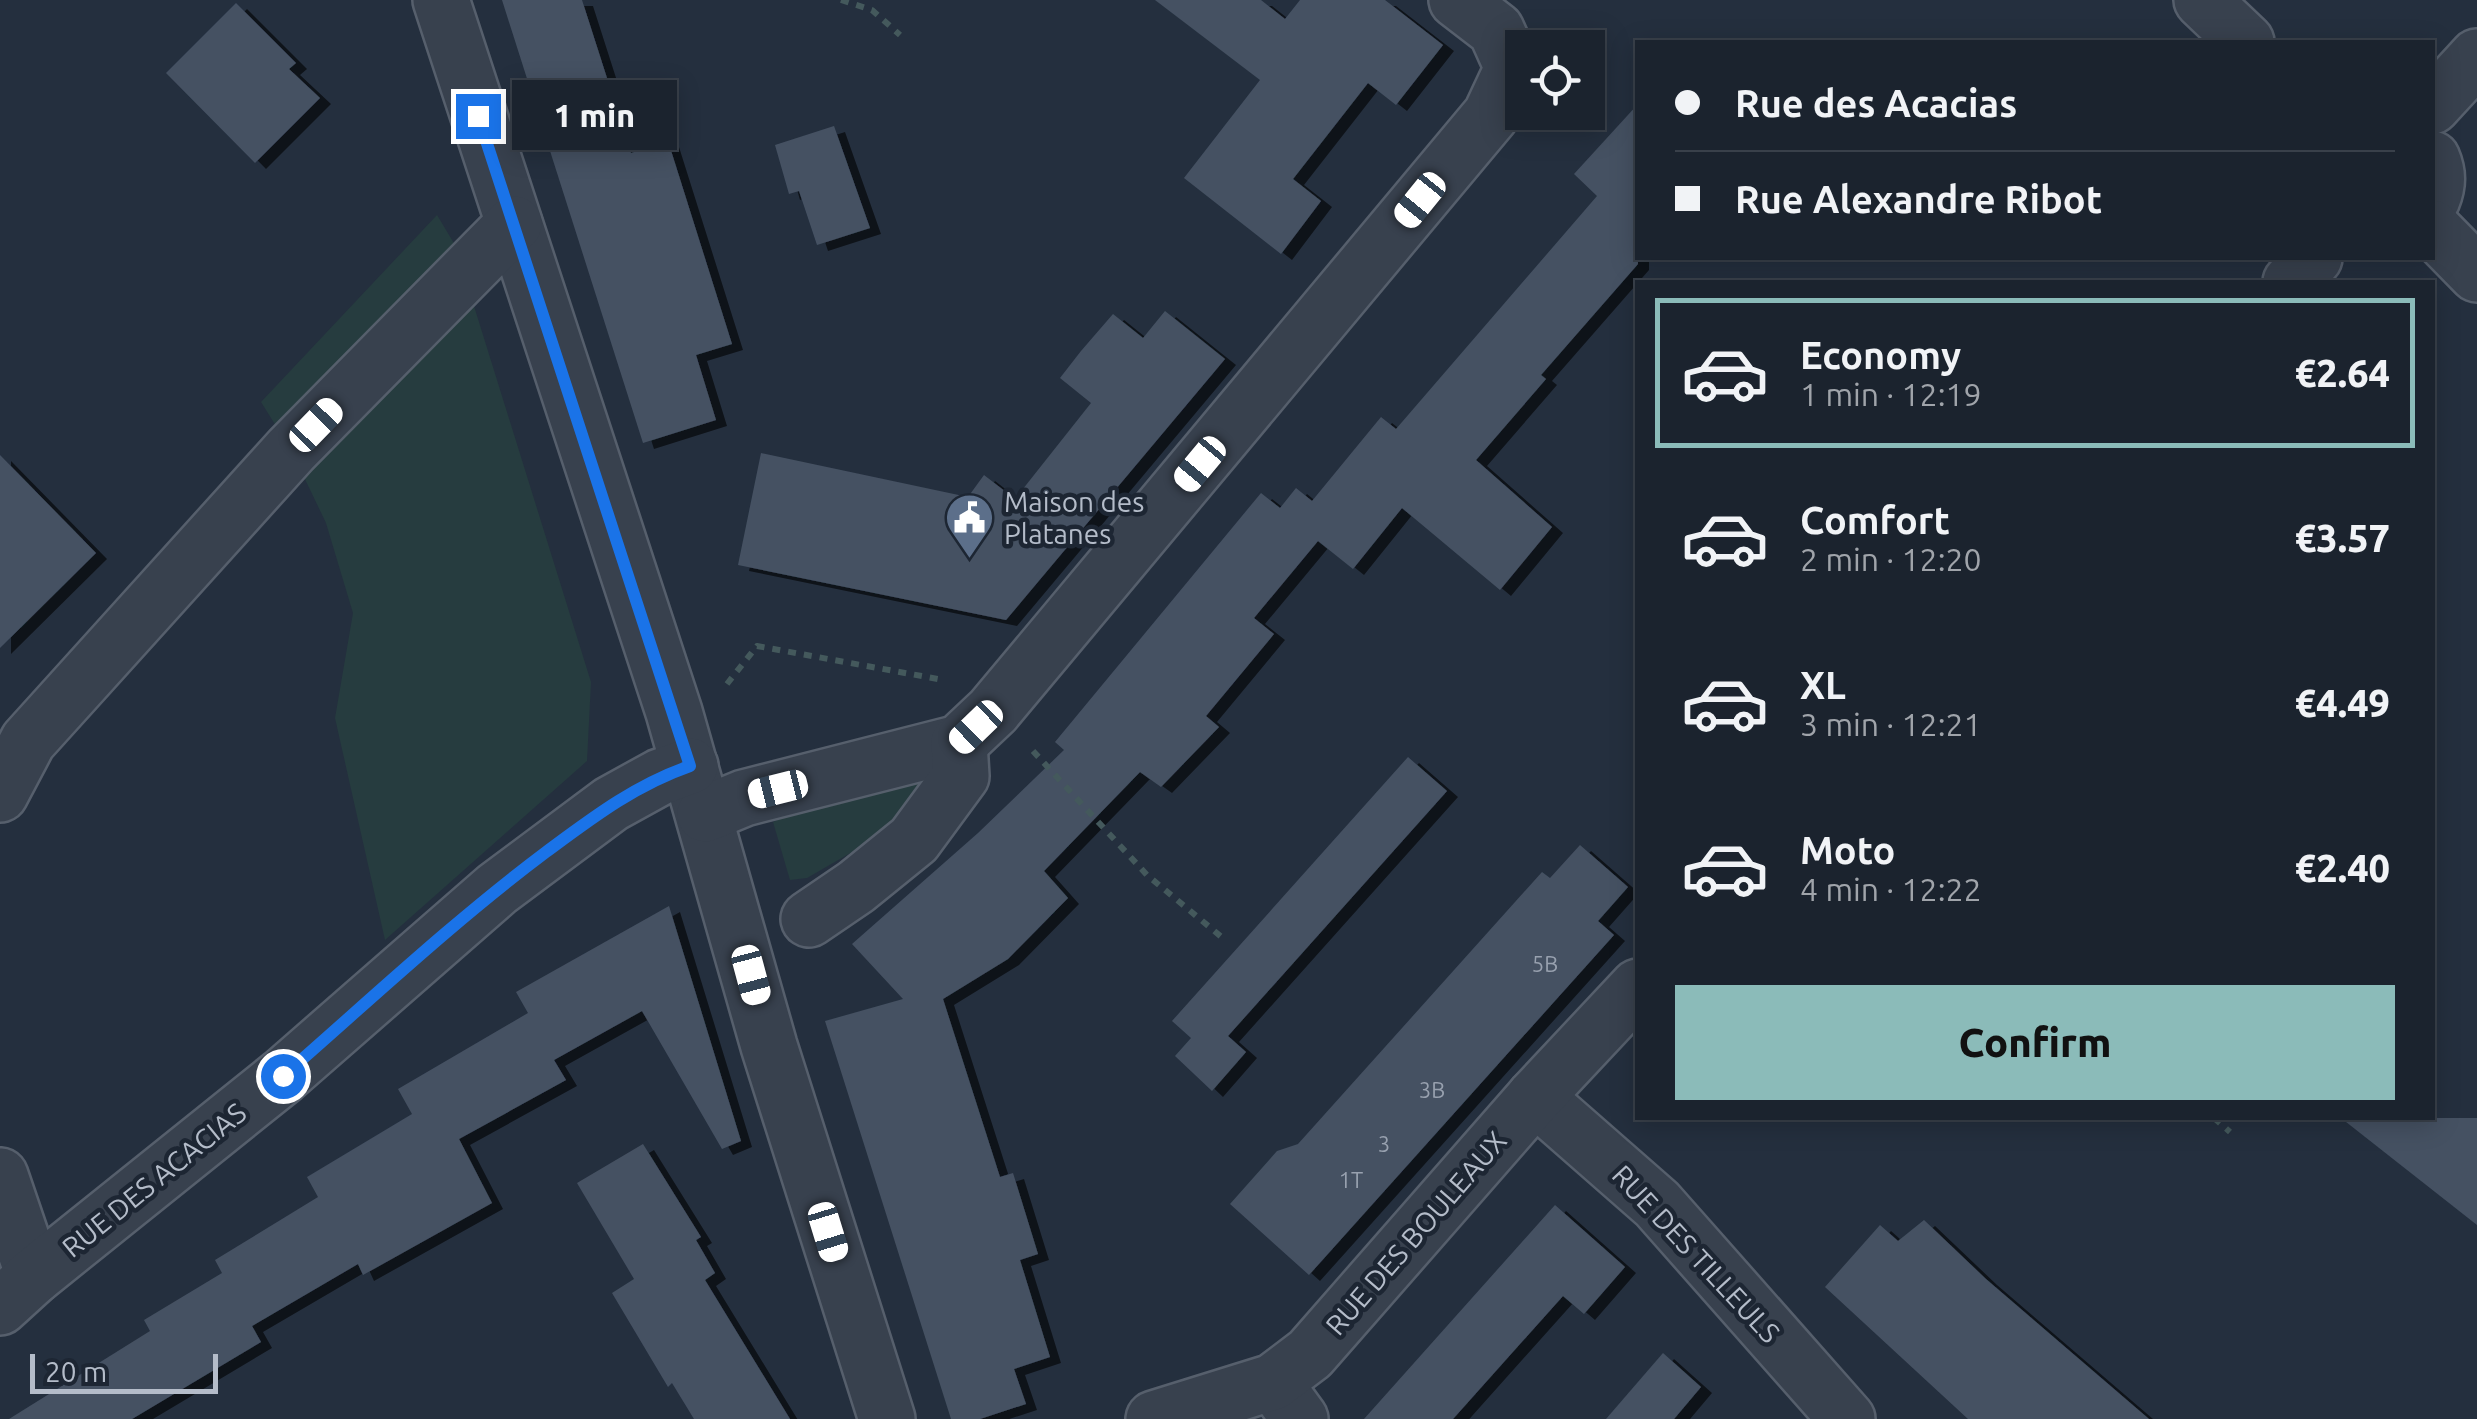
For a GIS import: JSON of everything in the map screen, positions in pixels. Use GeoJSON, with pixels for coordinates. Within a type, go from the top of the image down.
{"type":"FeatureCollection","features":[{"type":"Feature","properties":{"kind":"street"},"geometry":{"type":"LineString","coordinates":[[441,0],[698,790],[769,1046],[887,1419]]}},
{"type":"Feature","properties":{"kind":"street"},"geometry":{"type":"LineString","coordinates":[[809,919],[856,888],[914,840],[961,776],[959,744],[994,711],[1490,115],[1513,68],[1496,30],[1457,0]]}},
{"type":"Feature","properties":{"kind":"street"},"geometry":{"type":"LineString","coordinates":[[2202,0],[2244,40]]}},
{"type":"Feature","properties":{"kind":"street"},"geometry":{"type":"LineString","coordinates":[[2435,103],[2477,57]]}},
{"type":"Feature","properties":{"kind":"street"},"geometry":{"type":"LineString","coordinates":[[0,794],[28,741],[292,450],[514,224]]}},
{"type":"Feature","properties":{"kind":"street"},"geometry":{"type":"LineString","coordinates":[[2435,231],[2477,274]]}},
{"type":"Feature","properties":{"kind":"street"},"geometry":{"type":"LineString","coordinates":[[2293,280],[2312,260]]}},
{"type":"Feature","properties":{"kind":"street","name":"RUE DES ACACIAS"},"geometry":{"type":"LineString","coordinates":[[17,1292],[283,1076],[497,888],[611,804],[660,777],[698,790],[744,798],[959,744]]}},
{"type":"Feature","properties":{"kind":"street","name":"RUE DES BOULEAUX"},"geometry":{"type":"LineString","coordinates":[[1154,1419],[1286,1401],[1310,1354],[1635,990]]}},
{"type":"Feature","properties":{"kind":"street","name":"RUE DES TILLEULS"},"geometry":{"type":"LineString","coordinates":[[1536,1097],[1657,1204],[1848,1419]]}},
{"type":"Feature","properties":{"kind":"street"},"geometry":{"type":"LineString","coordinates":[[0,1176],[17,1292]]}},
{"type":"Feature","properties":{"kind":"path"},"geometry":{"type":"LineString","coordinates":[[841,0],[872,10],[900,36]]}},
{"type":"Feature","properties":{"kind":"path"},"geometry":{"type":"LineString","coordinates":[[2216,1120],[2230,1132]]}},
{"type":"Feature","properties":{"kind":"green space"},"geometry":{"type":"Polygon","coordinates":[[[437,215],[455,245],[591,682],[587,761],[385,940],[335,718],[353,613],[326,523],[291,450],[261,402],[437,215]]]}},
{"type":"Feature","properties":{"kind":"green space"},"geometry":{"type":"Polygon","coordinates":[[[939,768],[885,833],[807,878],[790,880],[773,822],[838,792],[939,768]]]}},
{"type":"Feature","properties":{"kind":"building"},"geometry":{"type":"Polygon","coordinates":[[[502,0],[582,0],[631,153],[668,141],[732,344],[696,355],[716,420],[643,443],[502,0]]]}},
{"type":"Feature","properties":{"kind":"building"},"geometry":{"type":"Polygon","coordinates":[[[1155,0],[1261,0],[1285,19],[1300,0],[1385,0],[1443,45],[1396,105],[1368,83],[1293,179],[1321,201],[1281,254],[1184,178],[1260,80],[1155,0]]]}},
{"type":"Feature","properties":{"kind":"building"},"geometry":{"type":"Polygon","coordinates":[[[236,3],[296,63],[289,69],[320,98],[255,163],[166,73],[236,3]]]}},
{"type":"Feature","properties":{"kind":"building"},"geometry":{"type":"Polygon","coordinates":[[[1635,107],[1638,264],[1541,375],[1546,379],[1476,460],[1552,527],[1500,590],[1402,508],[1353,569],[1318,541],[1254,618],[1274,634],[1206,716],[1219,727],[1161,787],[1140,772],[1044,871],[1068,898],[1008,959],[943,999],[1000,1177],[1013,1173],[1038,1254],[1020,1260],[1050,1357],[1014,1369],[1026,1404],[980,1419],[951,1419],[825,1021],[903,999],[852,944],[978,833],[1064,750],[1055,742],[1261,493],[1280,508],[1296,488],[1312,501],[1381,417],[1396,429],[1597,196],[1574,174],[1635,107]]]}},
{"type":"Feature","properties":{"kind":"building"},"geometry":{"type":"Polygon","coordinates":[[[834,126],[870,228],[817,245],[799,191],[789,194],[775,145],[834,126]]]}},
{"type":"Feature","properties":{"kind":"building"},"geometry":{"type":"Polygon","coordinates":[[[1165,311],[1225,359],[1006,620],[738,565],[761,453],[968,497],[984,475],[1015,499],[1091,403],[1060,378],[1081,351],[1113,314],[1143,338],[1165,311]]]}},
{"type":"Feature","properties":{"kind":"building"},"geometry":{"type":"Polygon","coordinates":[[[0,455],[96,553],[0,648],[0,455]]]}},
{"type":"Feature","properties":{"kind":"building"},"geometry":{"type":"Polygon","coordinates":[[[1408,757],[1447,791],[1228,1036],[1246,1052],[1212,1091],[1175,1056],[1191,1038],[1172,1021],[1408,757]]]}},
{"type":"Feature","properties":{"kind":"building"},"geometry":{"type":"Polygon","coordinates":[[[1580,845],[1628,887],[1598,921],[1614,935],[1309,1275],[1230,1204],[1277,1151],[1298,1144],[1542,872],[1550,878],[1580,845]]]}},
{"type":"Feature","properties":{"kind":"building"},"geometry":{"type":"Polygon","coordinates":[[[669,906],[741,1141],[722,1149],[642,1011],[554,1060],[566,1080],[459,1139],[492,1203],[363,1275],[358,1264],[252,1326],[261,1342],[132,1419],[9,1419],[150,1331],[144,1320],[222,1273],[215,1260],[318,1197],[307,1177],[412,1114],[398,1089],[528,1013],[516,992],[669,906]]]}},
{"type":"Feature","properties":{"kind":"building"},"geometry":{"type":"Polygon","coordinates":[[[2477,1118],[2477,1225],[2344,1120],[2477,1118]]]}},
{"type":"Feature","properties":{"kind":"building"},"geometry":{"type":"Polygon","coordinates":[[[643,1144],[701,1237],[696,1240],[715,1273],[705,1280],[790,1419],[694,1419],[672,1383],[668,1387],[612,1293],[634,1279],[577,1183],[643,1144]]]}},
{"type":"Feature","properties":{"kind":"building"},"geometry":{"type":"Polygon","coordinates":[[[1555,1205],[1625,1267],[1584,1314],[1563,1296],[1453,1419],[1364,1419],[1555,1205]]]}},
{"type":"Feature","properties":{"kind":"building"},"geometry":{"type":"Polygon","coordinates":[[[1924,1220],[1986,1279],[2149,1419],[1968,1419],[1825,1287],[1880,1225],[1898,1241],[1924,1220]]]}},
{"type":"Feature","properties":{"kind":"building"},"geometry":{"type":"Polygon","coordinates":[[[1663,1353],[1701,1387],[1674,1419],[1606,1419],[1663,1353]]]}},
{"type":"Feature","properties":{"kind":"place","name":"Maison des Platanes"},"geometry":{"type":"Point","coordinates":[969,560]}},
{"type":"Feature","properties":{"kind":"route"},"geometry":{"type":"LineString","coordinates":[[283,1076],[497,888],[611,804],[660,777],[690,766],[478,116]]}}]}
